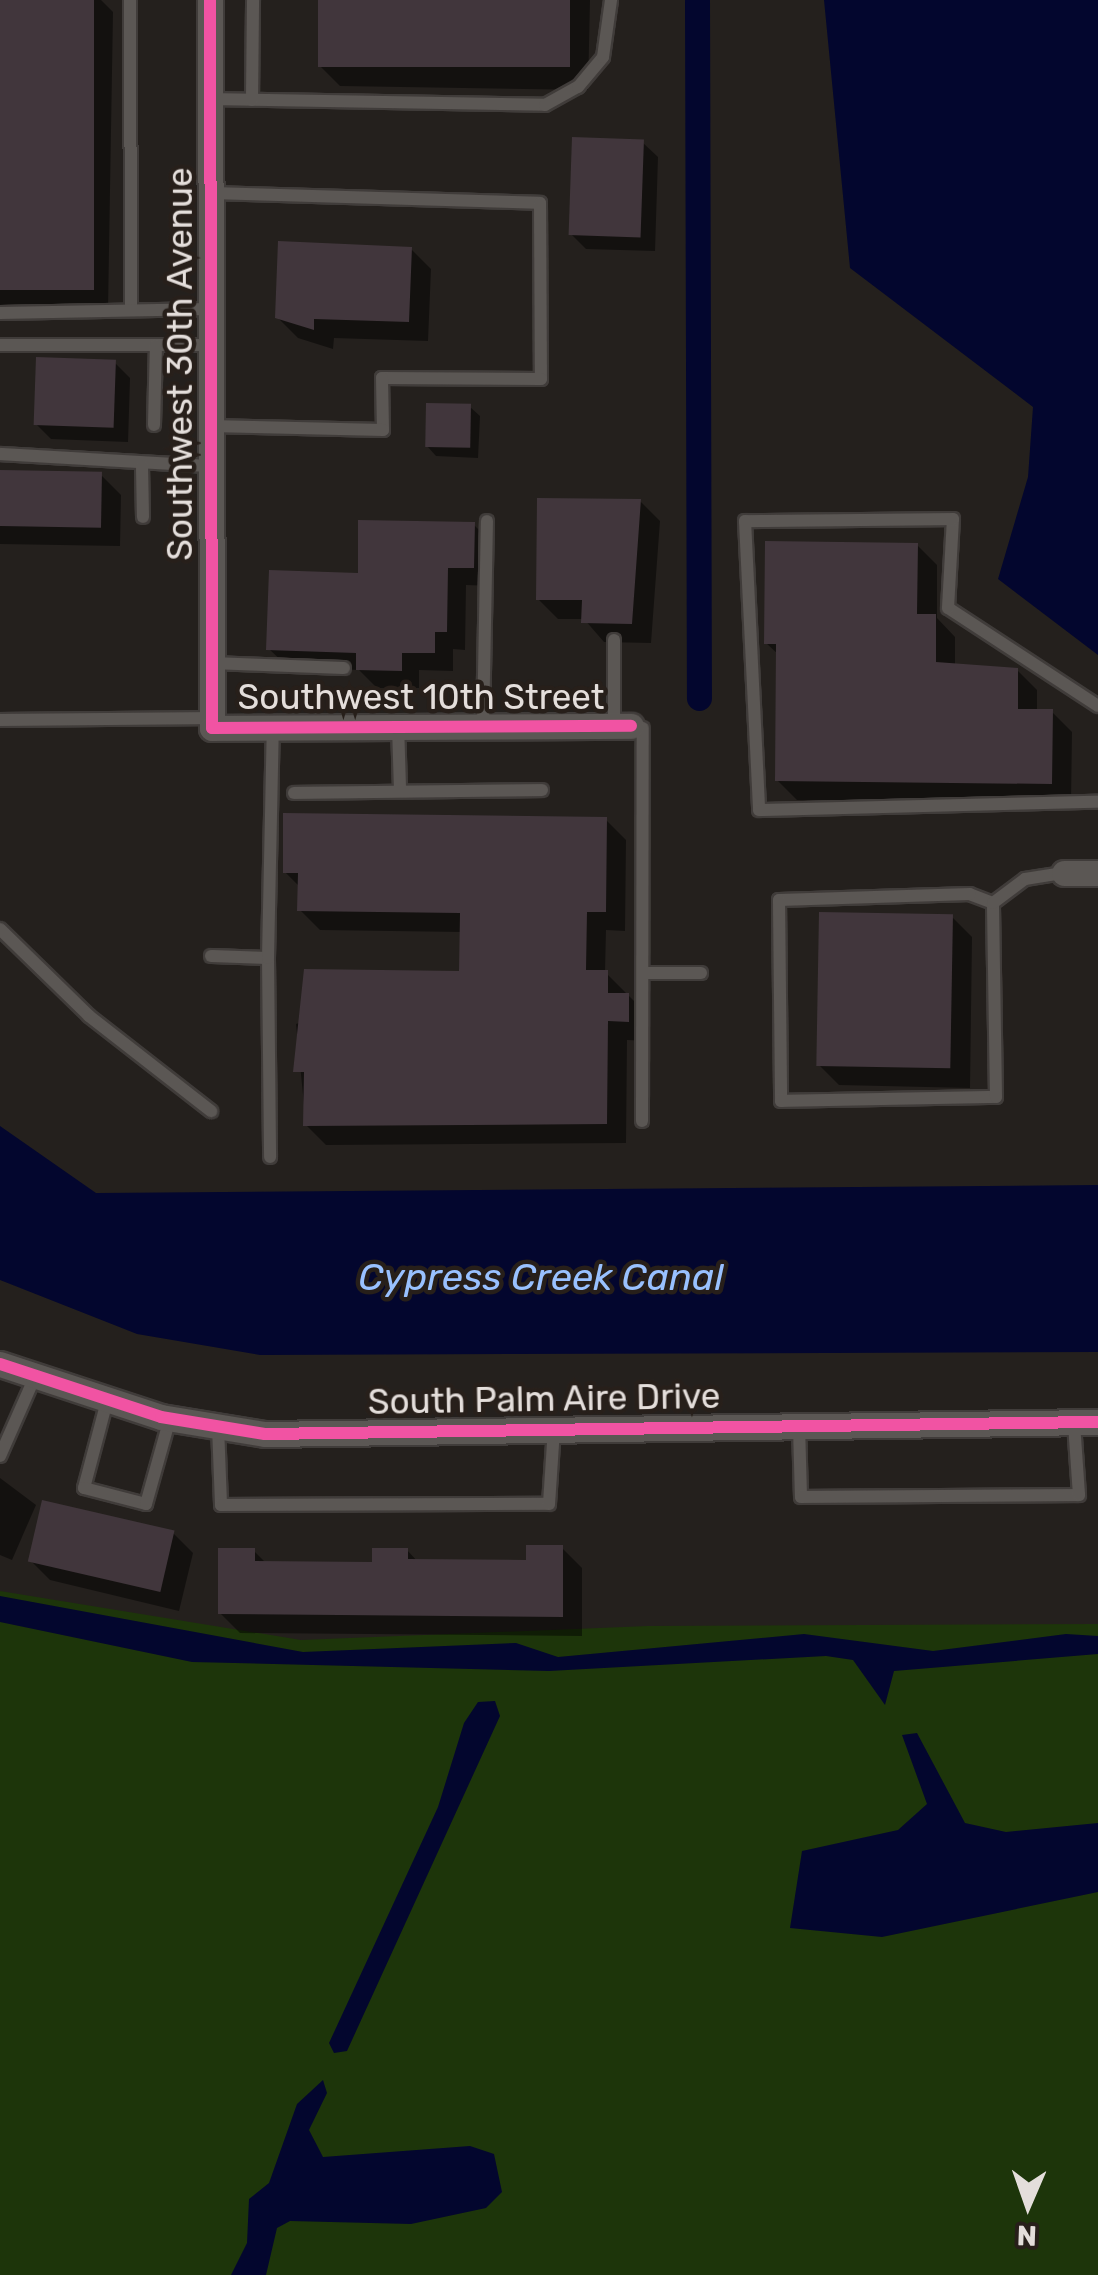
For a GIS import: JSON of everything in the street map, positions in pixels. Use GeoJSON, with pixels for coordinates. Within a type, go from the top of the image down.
{"type":"FeatureCollection","features":[{"type":"Feature","properties":{"kind":"street","name":"Southwest 30th Avenue"},"geometry":{"type":"LineString","coordinates":[[210,0],[212,723]]}},
{"type":"Feature","properties":{"kind":"street","name":"Southwest 10th Street"},"geometry":{"type":"LineString","coordinates":[[212,723],[273,727],[629,727]]}},
{"type":"Feature","properties":{"kind":"street"},"geometry":{"type":"LineString","coordinates":[[1064,873],[1098,872]]}},
{"type":"Feature","properties":{"kind":"street","name":"South Palm Aire Drive"},"geometry":{"type":"LineString","coordinates":[[0,1364],[34,1379],[170,1418],[265,1434],[1086,1422]]}},
{"type":"Feature","properties":{"kind":"lane"},"geometry":{"type":"LineString","coordinates":[[130,0],[131,310]]}},
{"type":"Feature","properties":{"kind":"lane"},"geometry":{"type":"LineString","coordinates":[[252,100],[253,0]]}},
{"type":"Feature","properties":{"kind":"lane"},"geometry":{"type":"LineString","coordinates":[[210,99],[545,105],[603,57],[610,0]]}},
{"type":"Feature","properties":{"kind":"lane"},"geometry":{"type":"LineString","coordinates":[[210,193],[540,203],[541,379],[382,378],[384,430],[210,426]]}},
{"type":"Feature","properties":{"kind":"lane"},"geometry":{"type":"LineString","coordinates":[[0,313],[210,309]]}},
{"type":"Feature","properties":{"kind":"lane"},"geometry":{"type":"LineString","coordinates":[[0,344],[210,345]]}},
{"type":"Feature","properties":{"kind":"lane"},"geometry":{"type":"LineString","coordinates":[[154,425],[156,345]]}},
{"type":"Feature","properties":{"kind":"lane"},"geometry":{"type":"LineString","coordinates":[[0,454],[142,466],[211,466]]}},
{"type":"Feature","properties":{"kind":"lane"},"geometry":{"type":"LineString","coordinates":[[142,466],[143,517]]}},
{"type":"Feature","properties":{"kind":"lane"},"geometry":{"type":"LineString","coordinates":[[1098,706],[948,608],[953,520],[746,520],[759,810],[1098,802]]}},
{"type":"Feature","properties":{"kind":"lane"},"geometry":{"type":"LineString","coordinates":[[483,726],[487,521]]}},
{"type":"Feature","properties":{"kind":"lane"},"geometry":{"type":"LineString","coordinates":[[614,640],[629,727],[643,973],[642,1121]]}},
{"type":"Feature","properties":{"kind":"lane"},"geometry":{"type":"LineString","coordinates":[[212,663],[344,668]]}},
{"type":"Feature","properties":{"kind":"lane"},"geometry":{"type":"LineString","coordinates":[[0,720],[212,723]]}},
{"type":"Feature","properties":{"kind":"lane"},"geometry":{"type":"LineString","coordinates":[[398,725],[400,790]]}},
{"type":"Feature","properties":{"kind":"lane"},"geometry":{"type":"LineString","coordinates":[[270,1157],[268,958],[273,727]]}},
{"type":"Feature","properties":{"kind":"lane"},"geometry":{"type":"LineString","coordinates":[[294,793],[542,790]]}},
{"type":"Feature","properties":{"kind":"lane"},"geometry":{"type":"LineString","coordinates":[[993,903],[1025,880],[1064,873]]}},
{"type":"Feature","properties":{"kind":"lane"},"geometry":{"type":"LineString","coordinates":[[970,894],[993,903],[996,1097],[782,1101],[779,900],[970,894]]}},
{"type":"Feature","properties":{"kind":"lane"},"geometry":{"type":"LineString","coordinates":[[0,929],[90,1016],[211,1110]]}},
{"type":"Feature","properties":{"kind":"lane"},"geometry":{"type":"LineString","coordinates":[[210,956],[268,958]]}},
{"type":"Feature","properties":{"kind":"lane"},"geometry":{"type":"LineString","coordinates":[[643,973],[701,973]]}},
{"type":"Feature","properties":{"kind":"lane"},"geometry":{"type":"LineString","coordinates":[[0,1456],[34,1379]]}},
{"type":"Feature","properties":{"kind":"lane"},"geometry":{"type":"LineString","coordinates":[[107,1401],[84,1488],[146,1504],[170,1418]]}},
{"type":"Feature","properties":{"kind":"lane"},"geometry":{"type":"LineString","coordinates":[[1080,1494],[1086,1422]]}},
{"type":"Feature","properties":{"kind":"lane"},"geometry":{"type":"LineString","coordinates":[[218,1426],[221,1506],[549,1504],[554,1428]]}},
{"type":"Feature","properties":{"kind":"lane"},"geometry":{"type":"LineString","coordinates":[[799,1426],[801,1497],[1098,1494]]}},
{"type":"Feature","properties":{"kind":"green space"},"geometry":{"type":"Polygon","coordinates":[[[0,1591],[301,1640],[648,1626],[1098,1624],[1098,2275],[0,2275],[0,1591]]]}},
{"type":"Feature","properties":{"kind":"water"},"geometry":{"type":"Polygon","coordinates":[[[824,0],[1098,0],[1098,655],[998,579],[1028,477],[1033,407],[850,268],[824,0]]]}},
{"type":"Feature","properties":{"kind":"water","name":"Cypress Creek Canal"},"geometry":{"type":"Polygon","coordinates":[[[0,1126],[96,1193],[1098,1185],[1098,1352],[260,1355],[137,1334],[0,1280],[0,1126]]]}},
{"type":"Feature","properties":{"kind":"water"},"geometry":{"type":"Polygon","coordinates":[[[0,1596],[303,1652],[516,1643],[558,1657],[804,1634],[933,1651],[1066,1634],[1098,1636],[1098,1654],[894,1671],[885,1705],[853,1660],[826,1656],[549,1671],[192,1662],[0,1622],[0,1596]]]}},
{"type":"Feature","properties":{"kind":"water"},"geometry":{"type":"Polygon","coordinates":[[[495,1701],[500,1716],[347,2051],[334,2053],[329,2043],[438,1807],[464,1723],[478,1702],[495,1701]]]}},
{"type":"Feature","properties":{"kind":"water"},"geometry":{"type":"Polygon","coordinates":[[[917,1733],[965,1823],[1006,1832],[1098,1823],[1098,1892],[882,1937],[790,1928],[802,1851],[898,1830],[927,1804],[902,1735],[917,1733]]]}},
{"type":"Feature","properties":{"kind":"water"},"geometry":{"type":"Polygon","coordinates":[[[323,2080],[327,2093],[309,2130],[323,2157],[470,2146],[494,2154],[502,2192],[486,2208],[411,2224],[290,2221],[277,2228],[266,2275],[231,2275],[247,2243],[249,2199],[269,2183],[297,2104],[323,2080]]]}},
{"type":"Feature","properties":{"kind":"building"},"geometry":{"type":"Polygon","coordinates":[[[0,0],[94,0],[94,290],[0,290],[0,0]]]}},
{"type":"Feature","properties":{"kind":"building"},"geometry":{"type":"Polygon","coordinates":[[[318,0],[570,0],[570,67],[318,67],[318,0]]]}},
{"type":"Feature","properties":{"kind":"building"},"geometry":{"type":"Polygon","coordinates":[[[572,137],[644,140],[641,237],[569,235],[572,137]]]}},
{"type":"Feature","properties":{"kind":"building"},"geometry":{"type":"Polygon","coordinates":[[[278,241],[412,247],[409,322],[314,319],[314,330],[275,318],[278,241]]]}},
{"type":"Feature","properties":{"kind":"building"},"geometry":{"type":"Polygon","coordinates":[[[36,357],[116,360],[114,428],[34,425],[36,357]]]}},
{"type":"Feature","properties":{"kind":"building"},"geometry":{"type":"Polygon","coordinates":[[[426,403],[471,404],[470,448],[425,447],[426,403]]]}},
{"type":"Feature","properties":{"kind":"building"},"geometry":{"type":"Polygon","coordinates":[[[0,470],[102,472],[101,528],[0,526],[0,470]]]}},
{"type":"Feature","properties":{"kind":"building"},"geometry":{"type":"Polygon","coordinates":[[[537,498],[641,499],[632,624],[581,623],[582,600],[536,600],[537,498]]]}},
{"type":"Feature","properties":{"kind":"building"},"geometry":{"type":"Polygon","coordinates":[[[358,520],[475,522],[474,568],[448,568],[447,632],[435,632],[435,653],[402,653],[402,671],[356,670],[356,653],[266,650],[269,570],[358,573],[358,520]]]}},
{"type":"Feature","properties":{"kind":"building"},"geometry":{"type":"Polygon","coordinates":[[[765,541],[918,543],[917,614],[936,614],[936,662],[1018,668],[1018,709],[1053,709],[1052,784],[775,781],[776,644],[764,644],[765,541]]]}},
{"type":"Feature","properties":{"kind":"building"},"geometry":{"type":"Polygon","coordinates":[[[283,813],[607,817],[606,912],[587,912],[586,970],[608,970],[608,993],[629,993],[629,1022],[608,1021],[607,1124],[303,1126],[304,1072],[293,1072],[304,969],[459,971],[460,913],[297,911],[298,873],[283,873],[283,813]]]}},
{"type":"Feature","properties":{"kind":"building"},"geometry":{"type":"Polygon","coordinates":[[[819,912],[953,914],[950,1068],[816,1066],[819,912]]]}},
{"type":"Feature","properties":{"kind":"building"},"geometry":{"type":"Polygon","coordinates":[[[42,1500],[175,1531],[160,1592],[28,1561],[42,1500]]]}},
{"type":"Feature","properties":{"kind":"building"},"geometry":{"type":"Polygon","coordinates":[[[526,1545],[563,1545],[563,1617],[218,1614],[218,1548],[255,1548],[255,1561],[372,1562],[372,1548],[408,1548],[408,1559],[526,1560],[526,1545]]]}},
{"type":"Feature","properties":{"kind":"waterway"},"geometry":{"type":"LineString","coordinates":[[697,0],[699,698]]}},
{"type":"Feature","properties":{"kind":"cycle path"},"geometry":{"type":"LineString","coordinates":[[210,0],[212,728],[631,726]]}},
{"type":"Feature","properties":{"kind":"cycle path"},"geometry":{"type":"LineString","coordinates":[[0,1364],[161,1417],[265,1434],[1098,1422]]}}]}
